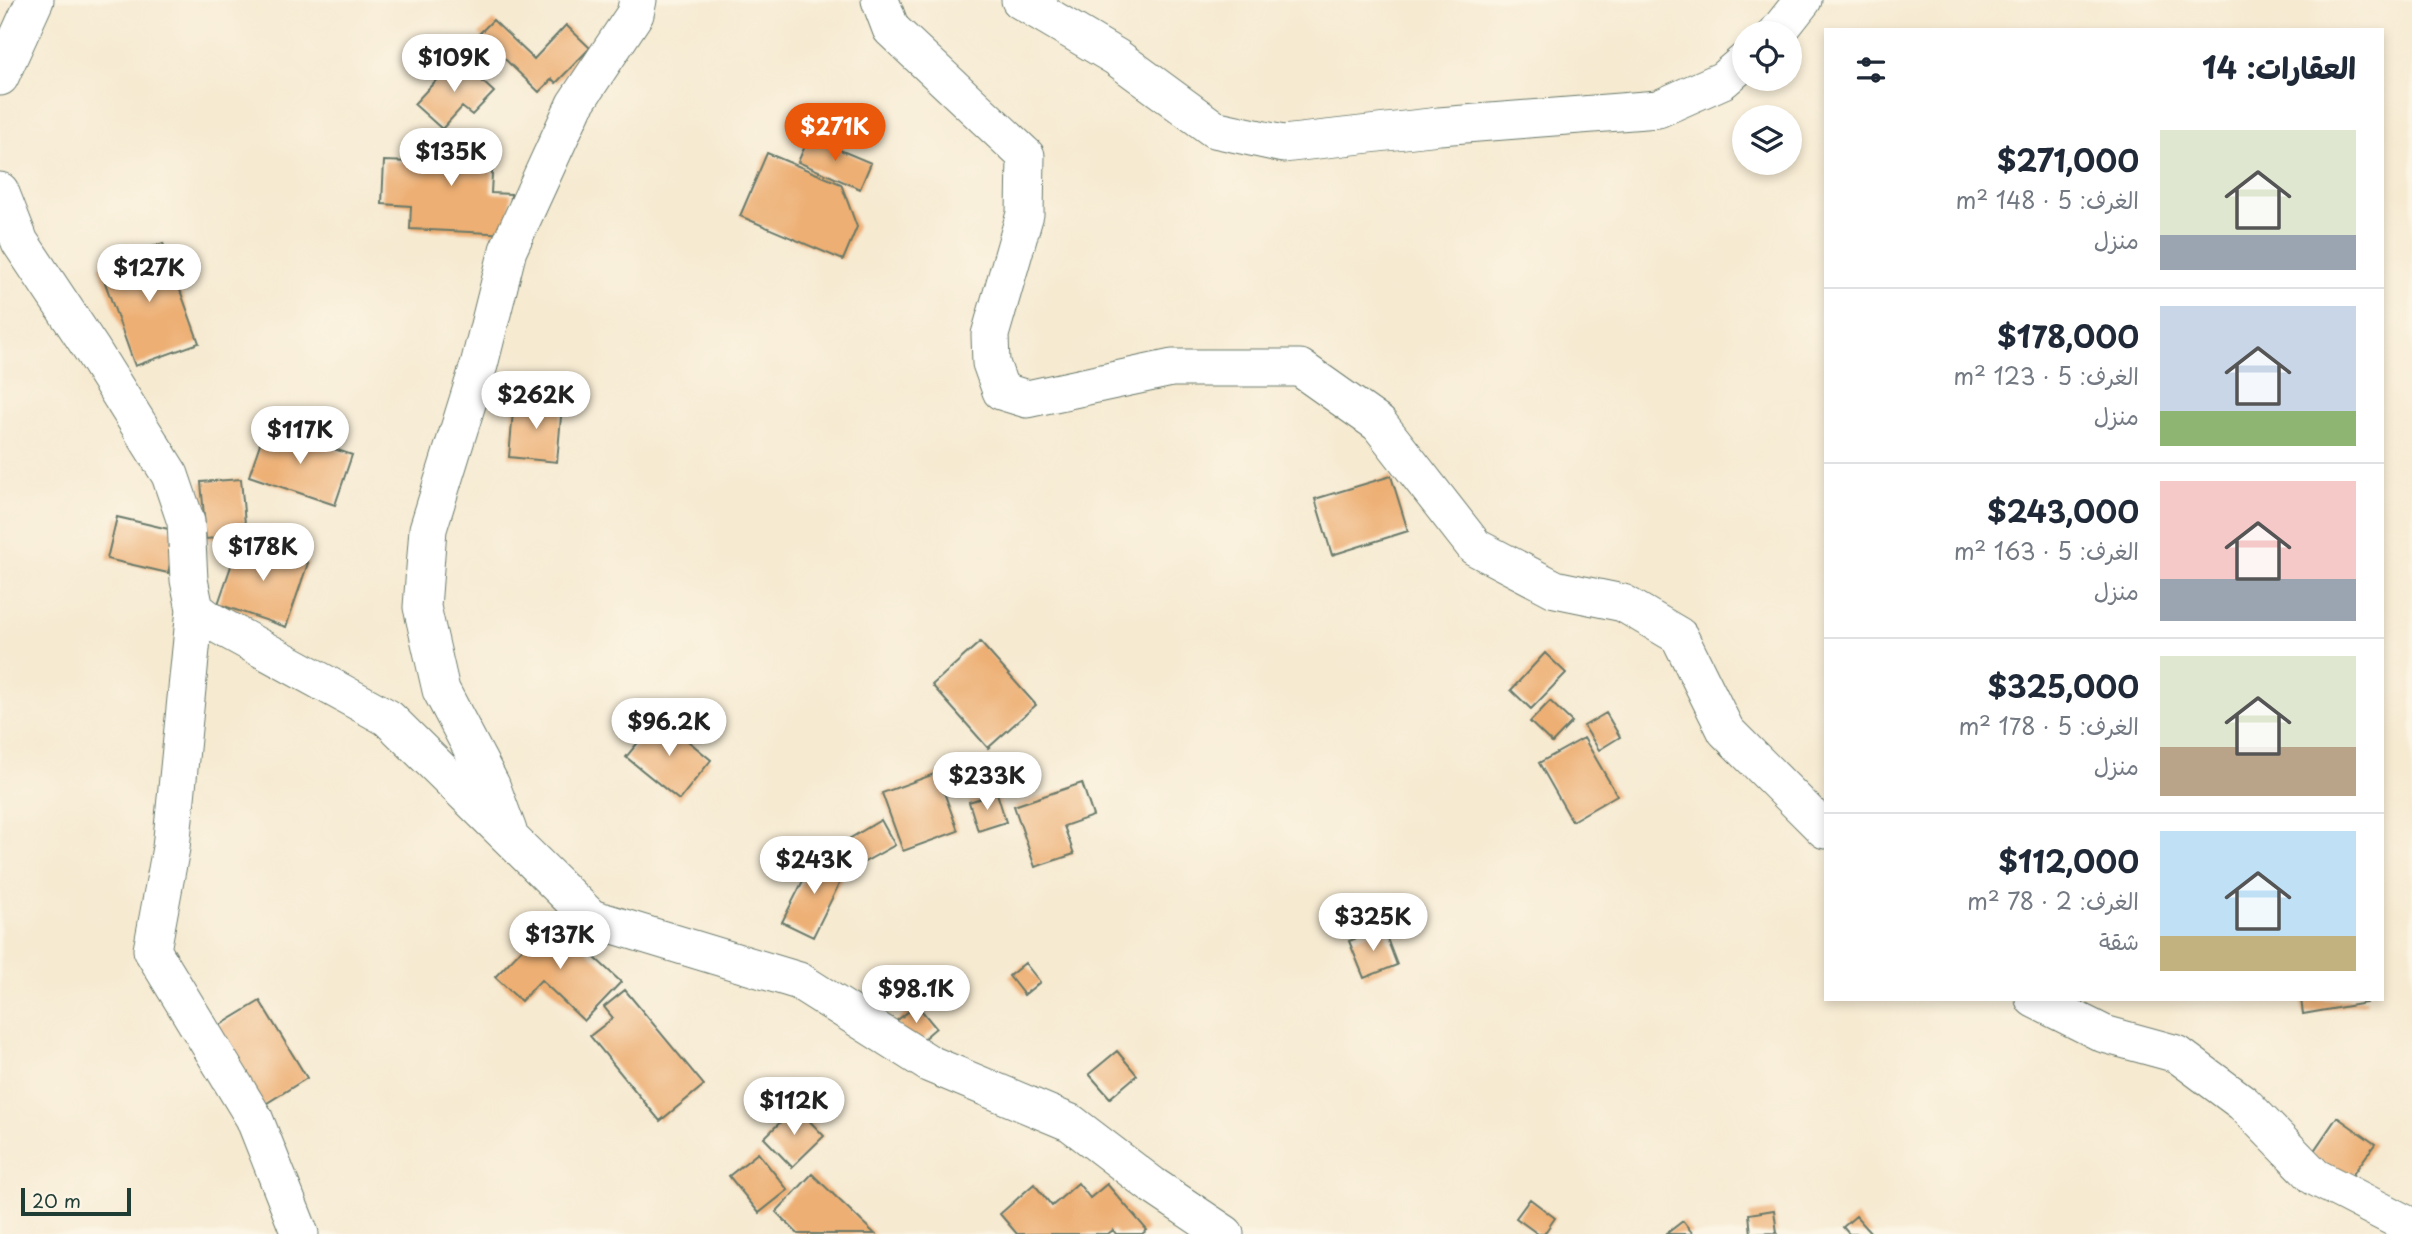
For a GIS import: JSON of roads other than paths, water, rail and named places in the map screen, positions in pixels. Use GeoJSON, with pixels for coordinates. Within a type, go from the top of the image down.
{"type":"FeatureCollection","features":[{"type":"Feature","properties":{"kind":"street"},"geometry":{"type":"LineString","coordinates":[[0,77],[35,0]]}},
{"type":"Feature","properties":{"kind":"street"},"geometry":{"type":"LineString","coordinates":[[513,842],[491,785],[441,690],[422,607],[428,529],[479,365],[508,250],[575,104],[635,14],[638,0]]}},
{"type":"Feature","properties":{"kind":"street"},"geometry":{"type":"LineString","coordinates":[[880,0],[891,29],[1026,156],[1025,214],[990,335],[991,363],[1001,391],[1027,399],[1172,368],[1300,368],[1379,424],[1475,547],[1555,589],[1623,603],[1679,636],[1726,731],[1824,829]]}},
{"type":"Feature","properties":{"kind":"street"},"geometry":{"type":"LineString","coordinates":[[1020,0],[1116,57],[1214,129],[1283,144],[1452,125],[1658,109],[1723,80],[1732,72]]}},
{"type":"Feature","properties":{"kind":"street"},"geometry":{"type":"LineString","coordinates":[[1786,21],[1802,0]]}},
{"type":"Feature","properties":{"kind":"street"},"geometry":{"type":"LineString","coordinates":[[0,191],[20,242],[170,475],[186,522],[189,580],[195,609],[171,848],[152,950],[254,1118],[300,1234]]}},
{"type":"Feature","properties":{"kind":"street"},"geometry":{"type":"LineString","coordinates":[[195,609],[211,621],[388,718],[591,918],[799,981],[930,1064],[1071,1123],[1152,1185],[1225,1234]]}},
{"type":"Feature","properties":{"kind":"street"},"geometry":{"type":"LineString","coordinates":[[2038,1001],[2104,1034],[2177,1055],[2243,1103],[2315,1177],[2412,1227]]}}]}
